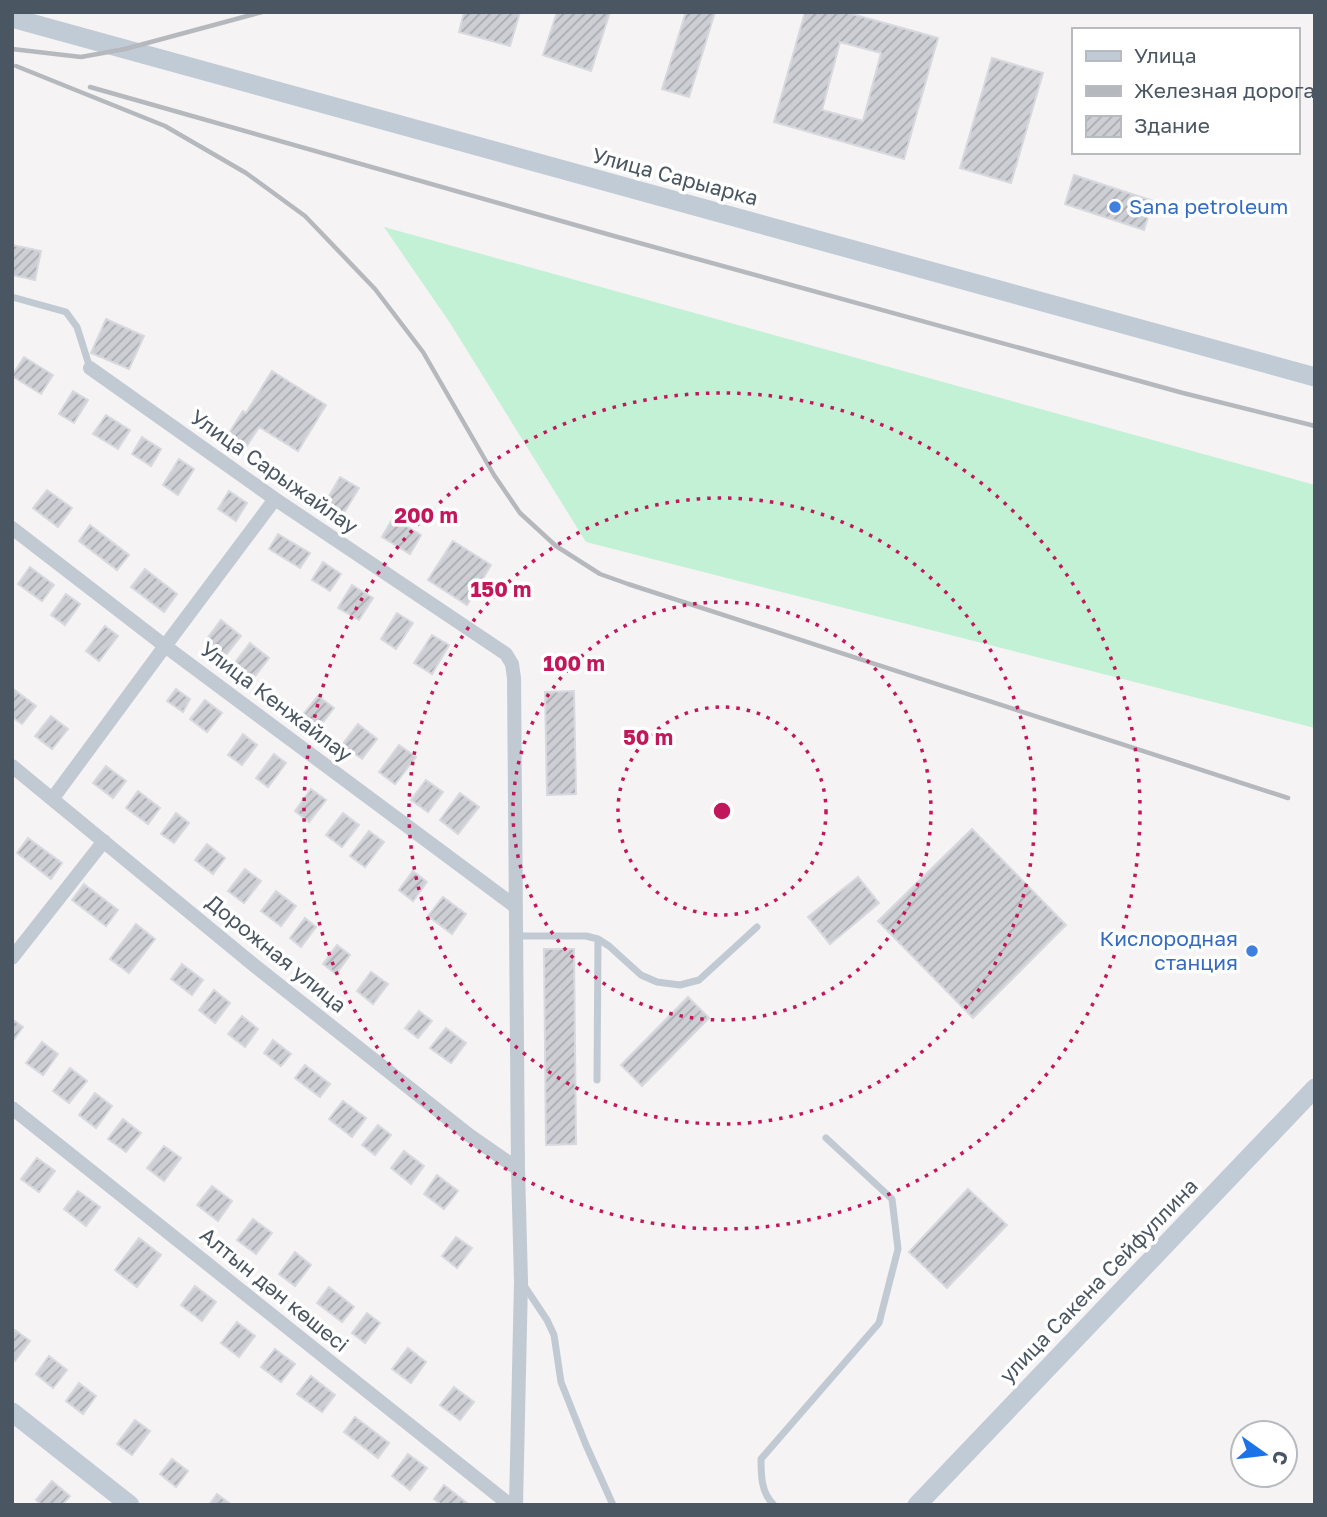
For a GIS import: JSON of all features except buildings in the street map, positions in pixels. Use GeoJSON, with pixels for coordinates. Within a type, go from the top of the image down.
{"type":"FeatureCollection","features":[{"type":"Feature","properties":{"kind":"main road","name":"Улица Сарыарка"},"geometry":{"type":"LineString","coordinates":[[12,18],[39,18],[1315,377]]}},
{"type":"Feature","properties":{"kind":"main road","name":"улица Сакена Сейфуллина"},"geometry":{"type":"LineString","coordinates":[[917,1505],[1315,1088]]}},
{"type":"Feature","properties":{"kind":"main road"},"geometry":{"type":"LineString","coordinates":[[12,1412],[130,1505]]}},
{"type":"Feature","properties":{"kind":"street","name":"Улица Сарыжайлау"},"geometry":{"type":"LineString","coordinates":[[89,368],[275,499],[506,654],[512,664],[514,678],[516,907]]}},
{"type":"Feature","properties":{"kind":"street"},"geometry":{"type":"LineString","coordinates":[[53,799],[275,499]]}},
{"type":"Feature","properties":{"kind":"street","name":"Улица Кенжайлау"},"geometry":{"type":"LineString","coordinates":[[12,528],[165,646],[516,907]]}},
{"type":"Feature","properties":{"kind":"street","name":"Дорожная улица"},"geometry":{"type":"LineString","coordinates":[[12,766],[276,983],[469,1135],[518,1169]]}},
{"type":"Feature","properties":{"kind":"street"},"geometry":{"type":"LineString","coordinates":[[12,958],[104,841]]}},
{"type":"Feature","properties":{"kind":"street"},"geometry":{"type":"LineString","coordinates":[[516,907],[521,1281],[516,1505]]}},
{"type":"Feature","properties":{"kind":"street","name":"Алтын дән көшесі"},"geometry":{"type":"LineString","coordinates":[[12,1108],[510,1505]]}},
{"type":"Feature","properties":{"kind":"lane"},"geometry":{"type":"LineString","coordinates":[[12,297],[66,312],[77,327],[89,368]]}},
{"type":"Feature","properties":{"kind":"lane"},"geometry":{"type":"LineString","coordinates":[[517,936],[586,936],[598,939],[641,975],[657,982],[680,985],[699,980],[757,927]]}},
{"type":"Feature","properties":{"kind":"lane"},"geometry":{"type":"LineString","coordinates":[[597,1080],[598,939]]}},
{"type":"Feature","properties":{"kind":"lane"},"geometry":{"type":"LineString","coordinates":[[774,1505],[769,1501],[761,1480],[761,1459],[879,1323],[898,1250],[892,1199],[826,1138]]}},
{"type":"Feature","properties":{"kind":"lane"},"geometry":{"type":"LineString","coordinates":[[521,1281],[554,1335],[561,1382],[613,1505]]}},
{"type":"Feature","properties":{"kind":"green space"},"geometry":{"type":"Polygon","coordinates":[[[384,227],[1315,485],[1315,728],[586,542],[450,323],[384,227]]]}},
{"type":"Feature","properties":{"kind":"railway"},"geometry":{"type":"LineString","coordinates":[[12,49],[81,57],[125,49],[262,12]]}},
{"type":"Feature","properties":{"kind":"railway"},"geometry":{"type":"LineString","coordinates":[[16,66],[165,126],[246,173],[305,216],[375,289],[423,352],[494,475],[520,513],[556,546],[600,574],[1288,798]]}},
{"type":"Feature","properties":{"kind":"railway"},"geometry":{"type":"LineString","coordinates":[[90,87],[614,236],[1183,393],[1315,426]]}},
{"type":"Feature","properties":{"kind":"place","name":"Sana petroleum"},"geometry":{"type":"Point","coordinates":[1115,207]}},
{"type":"Feature","properties":{"kind":"place","name":"Кислородная станция"},"geometry":{"type":"Point","coordinates":[1252,951]}}]}
